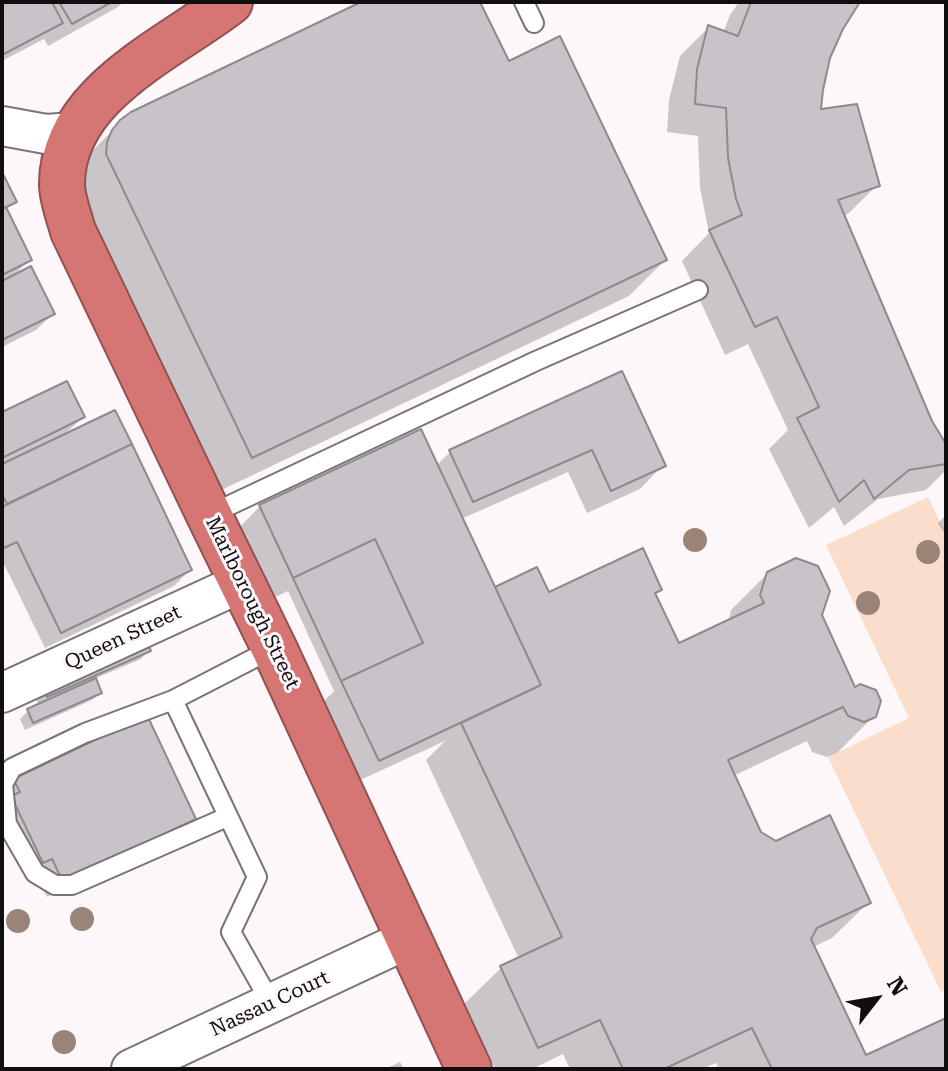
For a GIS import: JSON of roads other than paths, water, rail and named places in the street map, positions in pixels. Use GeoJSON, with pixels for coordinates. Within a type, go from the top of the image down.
{"type":"FeatureCollection","features":[{"type":"Feature","properties":{"kind":"highway"},"geometry":{"type":"LineString","coordinates":[[74,132],[97,101],[136,67],[230,2]]}},
{"type":"Feature","properties":{"kind":"highway","name":"Marlborough Street"},"geometry":{"type":"LineString","coordinates":[[74,132],[65,160],[62,185],[73,231],[243,582],[469,1069]]}},
{"type":"Feature","properties":{"kind":"street"},"geometry":{"type":"LineString","coordinates":[[2,126],[46,134],[74,132]]}},
{"type":"Feature","properties":{"kind":"street","name":"Queen Street"},"geometry":{"type":"LineString","coordinates":[[2,693],[243,582]]}},
{"type":"Feature","properties":{"kind":"street","name":"Nassau Court"},"geometry":{"type":"LineString","coordinates":[[131,1069],[408,939]]}},
{"type":"Feature","properties":{"kind":"lane"},"geometry":{"type":"LineString","coordinates":[[524,2],[534,23]]}},
{"type":"Feature","properties":{"kind":"lane"},"geometry":{"type":"LineString","coordinates":[[209,515],[536,361],[698,290]]}},
{"type":"Feature","properties":{"kind":"lane"},"geometry":{"type":"LineString","coordinates":[[227,817],[72,885],[55,885],[35,873],[7,824],[3,784],[12,768],[85,733],[173,700],[274,648]]}},
{"type":"Feature","properties":{"kind":"lane"},"geometry":{"type":"LineString","coordinates":[[173,700],[257,877],[231,932],[271,1003]]}}]}
